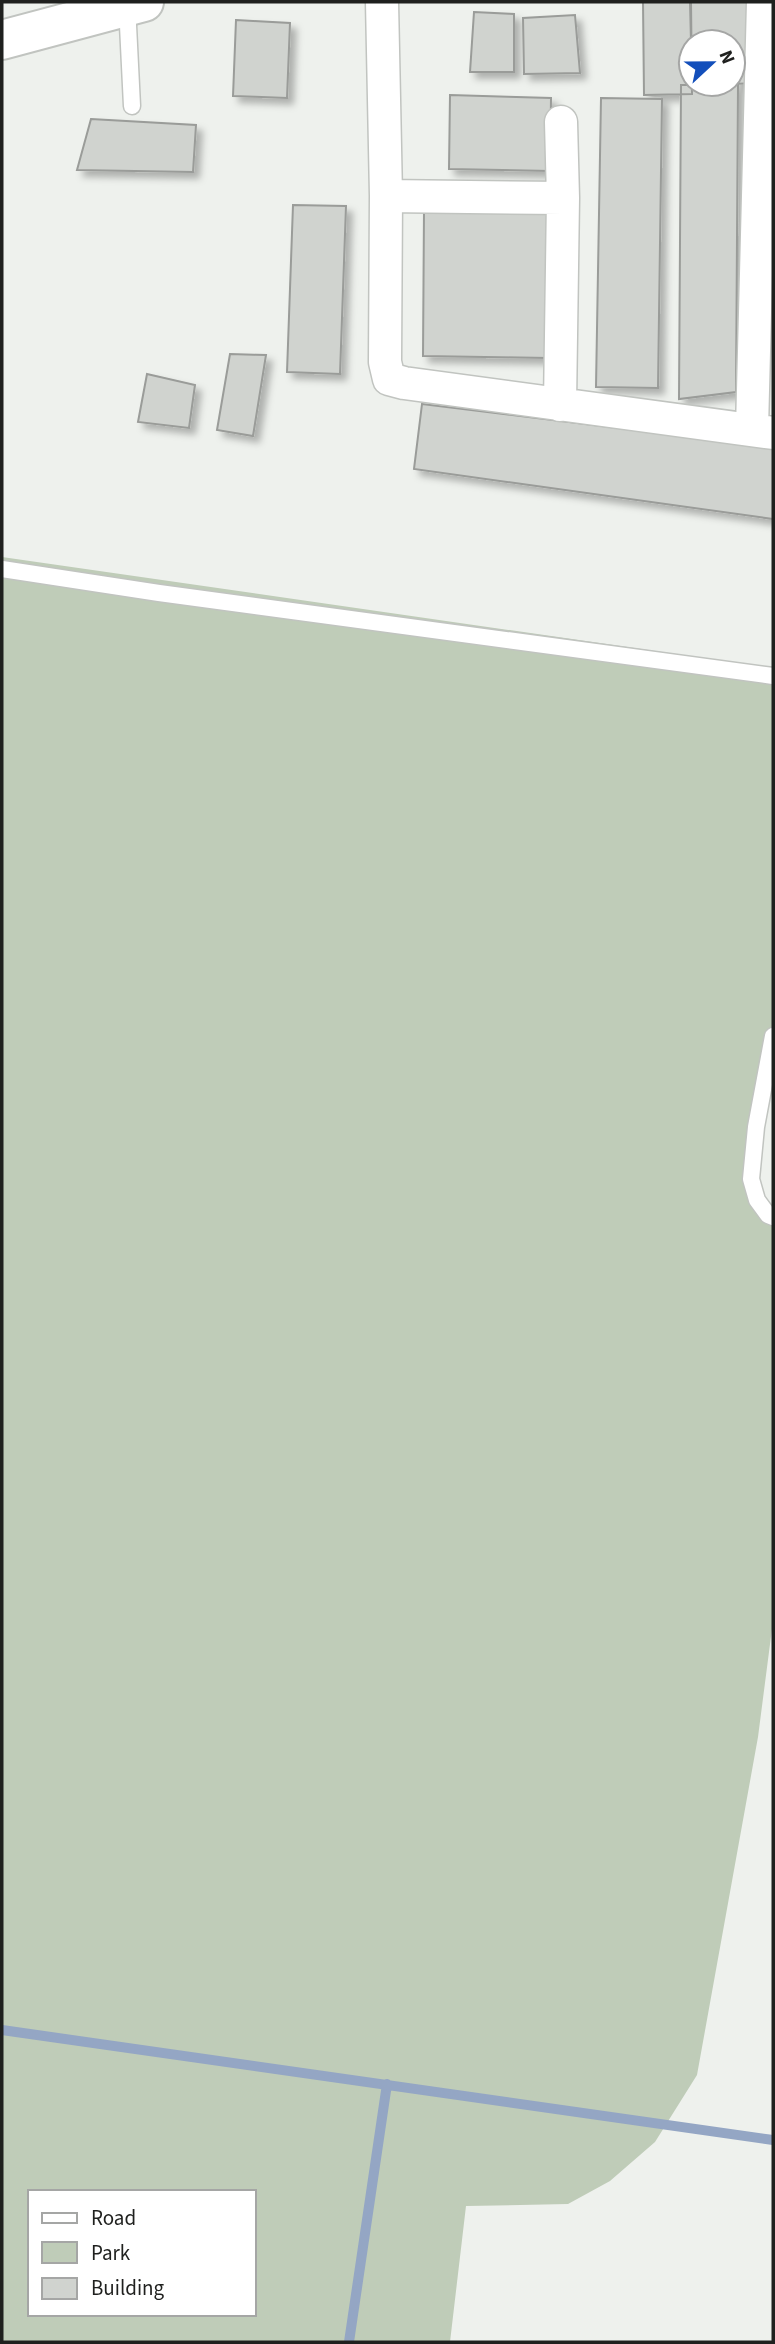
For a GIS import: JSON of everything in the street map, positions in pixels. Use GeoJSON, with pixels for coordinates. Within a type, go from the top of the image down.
{"type":"FeatureCollection","features":[{"type":"Feature","properties":{"kind":"street"},"geometry":{"type":"LineString","coordinates":[[382,2],[386,196],[385,362],[389,379],[560,405],[763,431],[763,2]]}},
{"type":"Feature","properties":{"kind":"street"},"geometry":{"type":"LineString","coordinates":[[2,40],[136,4]]}},
{"type":"Feature","properties":{"kind":"street"},"geometry":{"type":"LineString","coordinates":[[560,405],[564,198],[561,122]]}},
{"type":"Feature","properties":{"kind":"street"},"geometry":{"type":"LineString","coordinates":[[386,196],[564,198]]}},
{"type":"Feature","properties":{"kind":"lane"},"geometry":{"type":"LineString","coordinates":[[132,106],[136,4]]}},
{"type":"Feature","properties":{"kind":"lane"},"geometry":{"type":"LineString","coordinates":[[2,569],[186,597],[773,676]]}},
{"type":"Feature","properties":{"kind":"lane"},"geometry":{"type":"LineString","coordinates":[[773,1036],[756,1127],[751,1179],[757,1200],[768,1215],[773,1217]]}},
{"type":"Feature","properties":{"kind":"green space"},"geometry":{"type":"Polygon","coordinates":[[[2,557],[773,668],[773,1055],[751,1203],[773,1210],[773,1621],[758,1737],[697,2075],[655,2142],[610,2181],[568,2204],[466,2206],[450,2342],[2,2342],[2,557]]]}},
{"type":"Feature","properties":{"kind":"building"},"geometry":{"type":"Polygon","coordinates":[[[643,2],[691,2],[691,28],[677,28],[677,94],[644,95],[643,2]]]}},
{"type":"Feature","properties":{"kind":"building"},"geometry":{"type":"Polygon","coordinates":[[[690,2],[754,2],[756,83],[747,83],[747,28],[691,28],[690,2]]]}},
{"type":"Feature","properties":{"kind":"building"},"geometry":{"type":"Polygon","coordinates":[[[474,12],[514,14],[514,72],[470,72],[474,12]]]}},
{"type":"Feature","properties":{"kind":"building"},"geometry":{"type":"Polygon","coordinates":[[[575,15],[580,73],[524,74],[523,18],[575,15]]]}},
{"type":"Feature","properties":{"kind":"building"},"geometry":{"type":"Polygon","coordinates":[[[236,20],[290,23],[287,98],[233,96],[236,20]]]}},
{"type":"Feature","properties":{"kind":"building"},"geometry":{"type":"Polygon","coordinates":[[[450,95],[551,98],[550,171],[449,169],[450,95]]]}},
{"type":"Feature","properties":{"kind":"building"},"geometry":{"type":"Polygon","coordinates":[[[601,98],[662,99],[658,388],[596,387],[601,98]]]}},
{"type":"Feature","properties":{"kind":"building"},"geometry":{"type":"Polygon","coordinates":[[[681,98],[738,98],[736,392],[679,399],[681,98]]]}},
{"type":"Feature","properties":{"kind":"building"},"geometry":{"type":"Polygon","coordinates":[[[91,119],[196,125],[193,172],[77,170],[91,119]]]}},
{"type":"Feature","properties":{"kind":"building"},"geometry":{"type":"Polygon","coordinates":[[[293,205],[346,206],[340,374],[287,372],[293,205]]]}},
{"type":"Feature","properties":{"kind":"building"},"geometry":{"type":"Polygon","coordinates":[[[424,211],[550,213],[549,358],[423,356],[424,211]]]}},
{"type":"Feature","properties":{"kind":"building"},"geometry":{"type":"Polygon","coordinates":[[[230,354],[266,355],[253,436],[217,430],[230,354]]]}},
{"type":"Feature","properties":{"kind":"building"},"geometry":{"type":"Polygon","coordinates":[[[147,374],[195,385],[189,428],[138,422],[147,374]]]}},
{"type":"Feature","properties":{"kind":"building"},"geometry":{"type":"Polygon","coordinates":[[[422,404],[773,447],[773,519],[414,469],[422,404]]]}},
{"type":"Feature","properties":{"kind":"waterway"},"geometry":{"type":"LineString","coordinates":[[2,2030],[773,2140]]}},
{"type":"Feature","properties":{"kind":"waterway"},"geometry":{"type":"LineString","coordinates":[[349,2342],[387,2084]]}}]}
